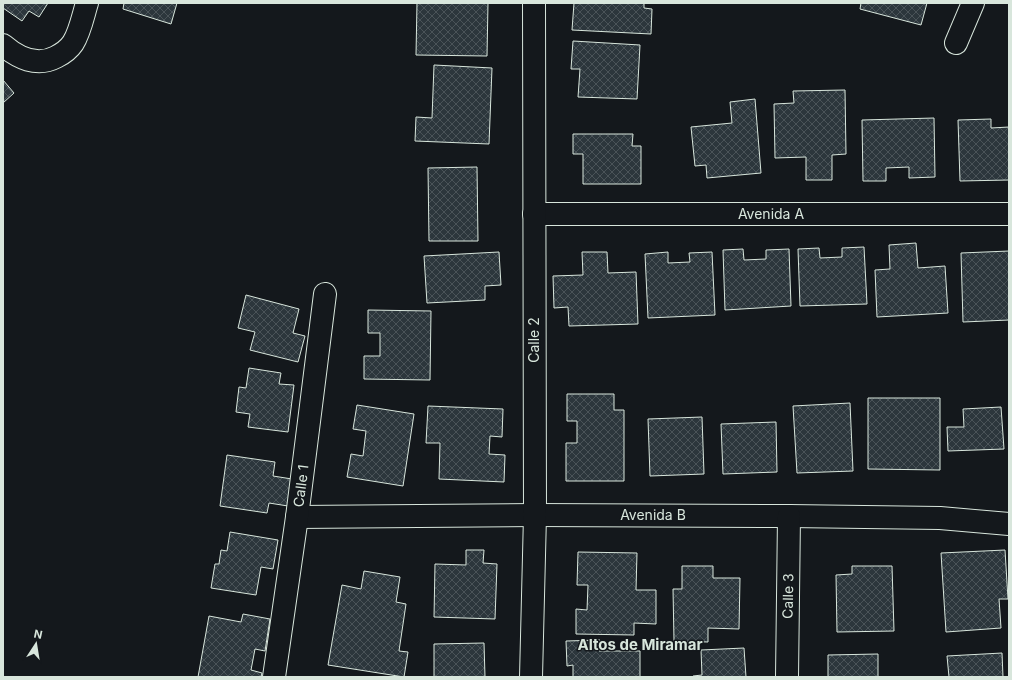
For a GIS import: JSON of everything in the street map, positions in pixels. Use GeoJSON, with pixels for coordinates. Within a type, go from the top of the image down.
{"type":"FeatureCollection","features":[{"type":"Feature","properties":{"kind":"street"},"geometry":{"type":"LineString","coordinates":[[3,45],[12,54],[24,59],[37,62],[50,60],[62,54],[72,45],[78,33],[87,3]]}},
{"type":"Feature","properties":{"kind":"street","name":"Calle 2"},"geometry":{"type":"LineString","coordinates":[[531,677],[535,515],[534,3]]}},
{"type":"Feature","properties":{"kind":"street"},"geometry":{"type":"LineString","coordinates":[[956,43],[973,3]]}},
{"type":"Feature","properties":{"kind":"street","name":"Avenida A"},"geometry":{"type":"LineString","coordinates":[[534,214],[1009,214]]}},
{"type":"Feature","properties":{"kind":"street","name":"Calle 1"},"geometry":{"type":"LineString","coordinates":[[274,677],[297,517],[324,294]]}},
{"type":"Feature","properties":{"kind":"street","name":"Avenida B"},"geometry":{"type":"LineString","coordinates":[[297,517],[535,515],[789,516],[940,518],[1009,524]]}},
{"type":"Feature","properties":{"kind":"street","name":"Calle 3"},"geometry":{"type":"LineString","coordinates":[[788,677],[789,516]]}},
{"type":"Feature","properties":{"kind":"building"},"geometry":{"type":"Polygon","coordinates":[[[3,3],[48,3],[39,17],[29,11],[22,21],[3,8],[3,3]]]}},
{"type":"Feature","properties":{"kind":"building"},"geometry":{"type":"Polygon","coordinates":[[[124,3],[177,3],[171,24],[123,9],[124,3]]]}},
{"type":"Feature","properties":{"kind":"building"},"geometry":{"type":"Polygon","coordinates":[[[417,3],[488,3],[487,56],[416,55],[417,3]]]}},
{"type":"Feature","properties":{"kind":"building"},"geometry":{"type":"Polygon","coordinates":[[[574,3],[644,3],[644,8],[652,9],[651,34],[572,30],[574,3]]]}},
{"type":"Feature","properties":{"kind":"building"},"geometry":{"type":"Polygon","coordinates":[[[861,3],[927,3],[921,25],[860,9],[861,3]]]}},
{"type":"Feature","properties":{"kind":"building"},"geometry":{"type":"Polygon","coordinates":[[[573,41],[640,45],[637,99],[578,97],[580,69],[571,69],[573,41]]]}},
{"type":"Feature","properties":{"kind":"building"},"geometry":{"type":"Polygon","coordinates":[[[434,65],[492,68],[489,144],[415,141],[416,117],[432,118],[434,65]]]}},
{"type":"Feature","properties":{"kind":"building"},"geometry":{"type":"Polygon","coordinates":[[[3,80],[14,93],[3,103],[3,80]]]}},
{"type":"Feature","properties":{"kind":"building"},"geometry":{"type":"Polygon","coordinates":[[[845,90],[846,154],[832,155],[832,180],[806,180],[806,157],[775,158],[774,104],[794,103],[793,91],[845,90]]]}},
{"type":"Feature","properties":{"kind":"building"},"geometry":{"type":"Polygon","coordinates":[[[755,99],[761,173],[707,178],[706,165],[695,166],[691,127],[732,123],[730,102],[755,99]]]}},
{"type":"Feature","properties":{"kind":"building"},"geometry":{"type":"Polygon","coordinates":[[[934,118],[935,177],[909,178],[909,167],[886,168],[886,181],[863,181],[862,120],[934,118]]]}},
{"type":"Feature","properties":{"kind":"building"},"geometry":{"type":"Polygon","coordinates":[[[991,119],[991,128],[1009,127],[1009,180],[960,181],[958,120],[991,119]]]}},
{"type":"Feature","properties":{"kind":"building"},"geometry":{"type":"Polygon","coordinates":[[[573,134],[633,134],[632,146],[641,146],[641,184],[583,184],[583,154],[573,154],[573,134]]]}},
{"type":"Feature","properties":{"kind":"building"},"geometry":{"type":"Polygon","coordinates":[[[477,167],[478,241],[429,241],[428,168],[477,167]]]}},
{"type":"Feature","properties":{"kind":"building"},"geometry":{"type":"Polygon","coordinates":[[[916,243],[918,268],[945,266],[948,313],[877,317],[875,270],[890,269],[889,245],[916,243]]]}},
{"type":"Feature","properties":{"kind":"building"},"geometry":{"type":"Polygon","coordinates":[[[864,247],[867,304],[800,306],[798,249],[819,248],[820,258],[842,257],[842,248],[864,247]]]}},
{"type":"Feature","properties":{"kind":"building"},"geometry":{"type":"Polygon","coordinates":[[[743,249],[744,260],[766,259],[766,250],[789,249],[791,306],[725,310],[723,250],[743,249]]]}},
{"type":"Feature","properties":{"kind":"building"},"geometry":{"type":"Polygon","coordinates":[[[1009,251],[1009,320],[963,322],[961,253],[1009,251]]]}},
{"type":"Feature","properties":{"kind":"building"},"geometry":{"type":"Polygon","coordinates":[[[499,252],[501,285],[485,286],[485,300],[427,303],[424,256],[499,252]]]}},
{"type":"Feature","properties":{"kind":"building"},"geometry":{"type":"Polygon","coordinates":[[[582,252],[607,252],[608,273],[636,272],[638,324],[569,326],[568,307],[554,308],[553,276],[583,275],[582,252]]]}},
{"type":"Feature","properties":{"kind":"building"},"geometry":{"type":"Polygon","coordinates":[[[668,252],[668,263],[690,262],[689,253],[712,252],[715,315],[648,318],[645,254],[668,252]]]}},
{"type":"Feature","properties":{"kind":"building"},"geometry":{"type":"Polygon","coordinates":[[[246,295],[299,309],[293,333],[305,336],[298,362],[250,350],[255,332],[238,328],[246,295]]]}},
{"type":"Feature","properties":{"kind":"building"},"geometry":{"type":"Polygon","coordinates":[[[368,310],[431,311],[430,380],[364,379],[364,356],[380,356],[380,333],[368,333],[368,310]]]}},
{"type":"Feature","properties":{"kind":"building"},"geometry":{"type":"Polygon","coordinates":[[[249,368],[281,373],[279,384],[294,385],[288,432],[248,427],[250,414],[236,412],[239,387],[246,388],[249,368]]]}},
{"type":"Feature","properties":{"kind":"building"},"geometry":{"type":"Polygon","coordinates":[[[567,394],[614,394],[614,410],[624,410],[624,481],[566,481],[566,443],[577,443],[577,421],[567,421],[567,394]]]}},
{"type":"Feature","properties":{"kind":"building"},"geometry":{"type":"Polygon","coordinates":[[[868,398],[940,398],[940,470],[868,469],[868,398]]]}},
{"type":"Feature","properties":{"kind":"building"},"geometry":{"type":"Polygon","coordinates":[[[850,403],[853,471],[797,473],[793,406],[850,403]]]}},
{"type":"Feature","properties":{"kind":"building"},"geometry":{"type":"Polygon","coordinates":[[[357,405],[414,414],[403,486],[347,477],[351,454],[363,456],[366,431],[353,429],[357,405]]]}},
{"type":"Feature","properties":{"kind":"building"},"geometry":{"type":"Polygon","coordinates":[[[428,406],[503,409],[502,437],[490,436],[489,454],[505,455],[504,482],[439,479],[440,443],[426,443],[428,406]]]}},
{"type":"Feature","properties":{"kind":"building"},"geometry":{"type":"Polygon","coordinates":[[[1001,407],[1004,449],[948,451],[947,427],[964,427],[963,409],[1001,407]]]}},
{"type":"Feature","properties":{"kind":"building"},"geometry":{"type":"Polygon","coordinates":[[[702,417],[704,474],[650,476],[648,419],[702,417]]]}},
{"type":"Feature","properties":{"kind":"building"},"geometry":{"type":"Polygon","coordinates":[[[776,422],[777,472],[723,474],[721,424],[776,422]]]}},
{"type":"Feature","properties":{"kind":"building"},"geometry":{"type":"Polygon","coordinates":[[[227,455],[275,462],[273,476],[292,479],[288,506],[269,503],[267,513],[220,506],[227,455]]]}},
{"type":"Feature","properties":{"kind":"building"},"geometry":{"type":"Polygon","coordinates":[[[230,532],[278,540],[273,569],[261,567],[256,595],[211,588],[215,564],[219,564],[221,550],[227,551],[230,532]]]}},
{"type":"Feature","properties":{"kind":"building"},"geometry":{"type":"Polygon","coordinates":[[[466,550],[484,550],[483,563],[497,564],[495,619],[434,617],[435,564],[466,565],[466,550]]]}},
{"type":"Feature","properties":{"kind":"building"},"geometry":{"type":"Polygon","coordinates":[[[1005,550],[1008,599],[999,599],[1001,628],[946,632],[941,553],[1005,550]]]}},
{"type":"Feature","properties":{"kind":"building"},"geometry":{"type":"Polygon","coordinates":[[[578,552],[637,553],[636,590],[656,590],[656,624],[634,623],[634,635],[576,634],[576,609],[587,610],[588,585],[577,585],[578,552]]]}},
{"type":"Feature","properties":{"kind":"building"},"geometry":{"type":"Polygon","coordinates":[[[682,566],[713,566],[713,578],[740,578],[739,629],[708,628],[708,642],[674,641],[673,589],[682,589],[682,566]]]}},
{"type":"Feature","properties":{"kind":"building"},"geometry":{"type":"Polygon","coordinates":[[[852,566],[892,566],[894,631],[837,632],[836,575],[852,574],[852,566]]]}},
{"type":"Feature","properties":{"kind":"building"},"geometry":{"type":"Polygon","coordinates":[[[364,571],[400,577],[396,602],[406,604],[399,651],[408,652],[404,677],[328,665],[342,585],[361,589],[364,571]]]}},
{"type":"Feature","properties":{"kind":"building"},"geometry":{"type":"Polygon","coordinates":[[[243,614],[270,619],[265,651],[255,649],[251,670],[262,673],[261,677],[198,677],[209,616],[241,622],[243,614]]]}},
{"type":"Feature","properties":{"kind":"building"},"geometry":{"type":"Polygon","coordinates":[[[600,640],[599,651],[640,651],[640,677],[573,677],[573,665],[567,666],[566,641],[600,640]]]}},
{"type":"Feature","properties":{"kind":"building"},"geometry":{"type":"Polygon","coordinates":[[[484,643],[485,677],[434,677],[434,644],[484,643]]]}},
{"type":"Feature","properties":{"kind":"building"},"geometry":{"type":"Polygon","coordinates":[[[744,648],[746,677],[693,677],[702,675],[701,650],[744,648]]]}},
{"type":"Feature","properties":{"kind":"building"},"geometry":{"type":"Polygon","coordinates":[[[1002,653],[1003,677],[949,677],[947,656],[1002,653]]]}},
{"type":"Feature","properties":{"kind":"building"},"geometry":{"type":"Polygon","coordinates":[[[878,654],[878,677],[828,677],[828,655],[878,654]]]}},
{"type":"Feature","properties":{"kind":"district","name":"Altos de Miramar"},"geometry":{"type":"Point","coordinates":[640,645]}}]}
